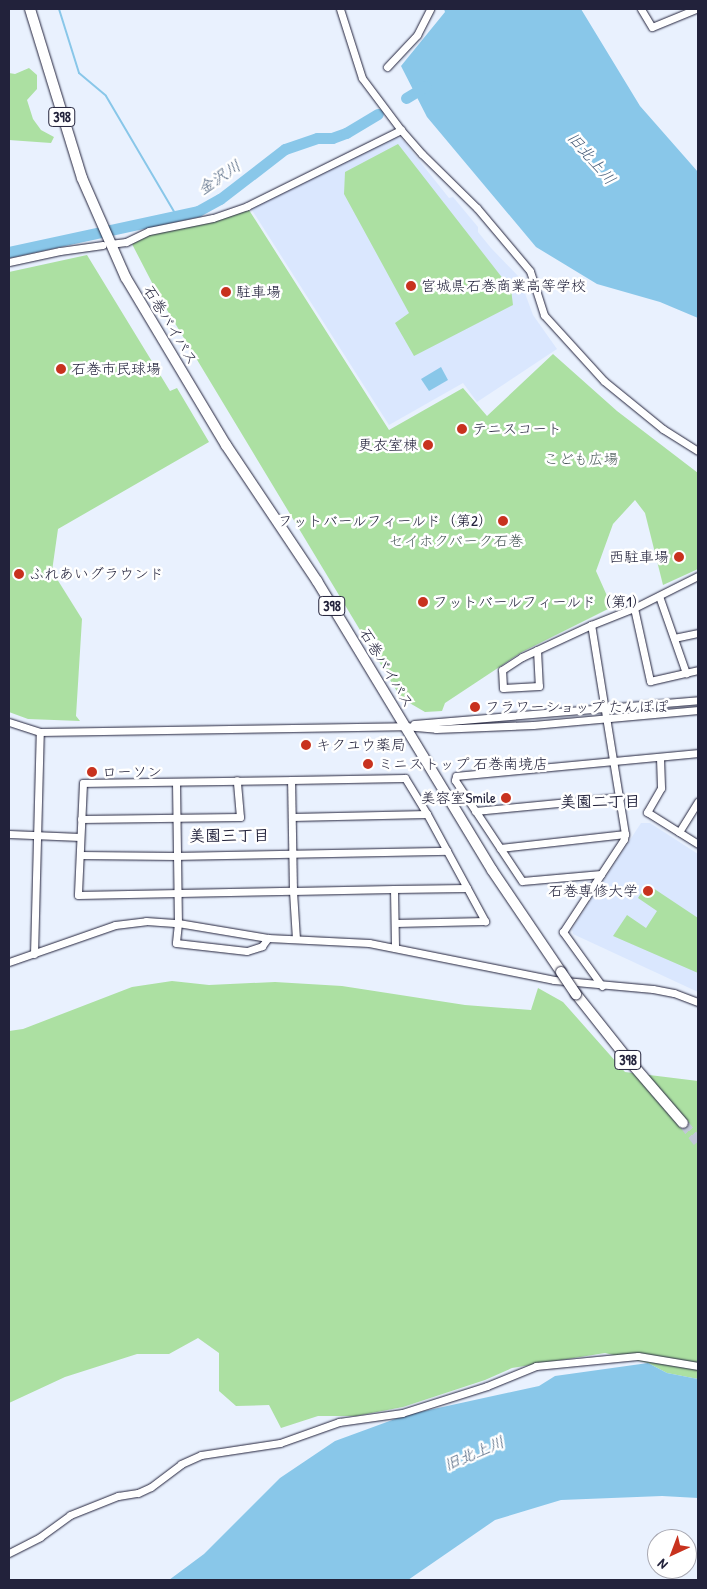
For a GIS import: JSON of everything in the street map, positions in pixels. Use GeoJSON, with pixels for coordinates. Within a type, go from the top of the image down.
{"type":"FeatureCollection","features":[{"type":"Feature","properties":{"kind":"highway","name":"石巻バイパス"},"geometry":{"type":"LineString","coordinates":[[30,9],[82,178],[107,243],[138,300],[226,445],[317,581],[492,870],[576,994],[626,1057],[683,1123]]}},
{"type":"Feature","properties":{"kind":"street"},"geometry":{"type":"LineString","coordinates":[[340,9],[362,78],[422,154],[462,193],[530,272],[544,315],[582,359],[641,413],[698,451]]}},
{"type":"Feature","properties":{"kind":"street"},"geometry":{"type":"LineString","coordinates":[[387,67],[416,35],[430,9]]}},
{"type":"Feature","properties":{"kind":"street"},"geometry":{"type":"LineString","coordinates":[[641,9],[652,27],[685,11],[696,9]]}},
{"type":"Feature","properties":{"kind":"street"},"geometry":{"type":"LineString","coordinates":[[9,262],[60,251],[107,243],[126,242],[149,231],[213,218],[247,206],[402,130]]}},
{"type":"Feature","properties":{"kind":"street"},"geometry":{"type":"LineString","coordinates":[[538,650],[539,686],[503,688],[502,670],[522,657],[591,625],[634,608],[698,576]]}},
{"type":"Feature","properties":{"kind":"street"},"geometry":{"type":"LineString","coordinates":[[659,596],[686,674]]}},
{"type":"Feature","properties":{"kind":"street"},"geometry":{"type":"LineString","coordinates":[[634,608],[650,681],[698,670]]}},
{"type":"Feature","properties":{"kind":"street"},"geometry":{"type":"LineString","coordinates":[[591,625],[608,719],[625,834],[624,839],[564,932],[602,986]]}},
{"type":"Feature","properties":{"kind":"street"},"geometry":{"type":"LineString","coordinates":[[674,638],[698,633]]}},
{"type":"Feature","properties":{"kind":"street"},"geometry":{"type":"LineString","coordinates":[[404,726],[431,721],[523,716],[698,700]]}},
{"type":"Feature","properties":{"kind":"street"},"geometry":{"type":"LineString","coordinates":[[9,722],[40,732],[404,726],[436,729],[608,719],[698,710]]}},
{"type":"Feature","properties":{"kind":"street"},"geometry":{"type":"LineString","coordinates":[[34,954],[40,732]]}},
{"type":"Feature","properties":{"kind":"street"},"geometry":{"type":"LineString","coordinates":[[601,874],[522,881],[455,780],[456,776],[698,753]]}},
{"type":"Feature","properties":{"kind":"street"},"geometry":{"type":"LineString","coordinates":[[660,758],[662,788],[647,812],[698,844]]}},
{"type":"Feature","properties":{"kind":"street"},"geometry":{"type":"LineString","coordinates":[[395,923],[485,921],[427,814],[405,778],[83,782],[78,895],[467,888]]}},
{"type":"Feature","properties":{"kind":"street"},"geometry":{"type":"LineString","coordinates":[[81,819],[240,817],[237,780]]}},
{"type":"Feature","properties":{"kind":"street"},"geometry":{"type":"LineString","coordinates":[[291,780],[296,939]]}},
{"type":"Feature","properties":{"kind":"street"},"geometry":{"type":"LineString","coordinates":[[176,782],[178,893],[176,943],[180,945],[247,951],[262,946],[268,938]]}},
{"type":"Feature","properties":{"kind":"street"},"geometry":{"type":"LineString","coordinates":[[475,811],[620,797]]}},
{"type":"Feature","properties":{"kind":"street"},"geometry":{"type":"LineString","coordinates":[[679,832],[698,801]]}},
{"type":"Feature","properties":{"kind":"street"},"geometry":{"type":"LineString","coordinates":[[292,817],[427,814]]}},
{"type":"Feature","properties":{"kind":"street"},"geometry":{"type":"LineString","coordinates":[[9,834],[37,837],[80,837]]}},
{"type":"Feature","properties":{"kind":"street"},"geometry":{"type":"LineString","coordinates":[[500,848],[625,834]]}},
{"type":"Feature","properties":{"kind":"street"},"geometry":{"type":"LineString","coordinates":[[80,855],[177,856],[447,851]]}},
{"type":"Feature","properties":{"kind":"street"},"geometry":{"type":"LineString","coordinates":[[394,889],[395,948]]}},
{"type":"Feature","properties":{"kind":"street"},"geometry":{"type":"LineString","coordinates":[[9,966],[12,961],[115,926],[146,921],[178,923],[268,938],[344,941],[395,948],[554,980],[602,986],[653,989],[674,993],[698,1002]]}},
{"type":"Feature","properties":{"kind":"street"},"geometry":{"type":"LineString","coordinates":[[9,1553],[40,1537],[70,1515],[118,1496],[138,1493],[151,1487],[181,1464],[201,1455],[280,1443],[350,1419],[402,1413],[486,1386],[536,1366],[638,1356],[698,1366]]}},
{"type":"Feature","properties":{"kind":"shaded area","name":"宮城県石巻商業高等学校"},"geometry":{"type":"Polygon","coordinates":[[[397,137],[402,139],[449,198],[453,197],[478,227],[478,232],[491,248],[519,277],[533,315],[557,349],[477,402],[463,383],[389,425],[250,207],[397,137]]]}},
{"type":"Feature","properties":{"kind":"shaded area","name":"石巻専修大学"},"geometry":{"type":"Polygon","coordinates":[[[641,823],[650,823],[698,854],[698,992],[573,934],[572,929],[641,823]]]}},
{"type":"Feature","properties":{"kind":"green space"},"geometry":{"type":"Polygon","coordinates":[[[29,68],[37,75],[37,89],[27,100],[33,119],[41,130],[54,137],[51,143],[9,140],[9,73],[15,74],[29,68]]]}},
{"type":"Feature","properties":{"kind":"green space"},"geometry":{"type":"Polygon","coordinates":[[[398,144],[511,289],[513,305],[414,356],[395,323],[409,313],[344,194],[345,172],[398,144]]]}},
{"type":"Feature","properties":{"kind":"green space","name":"セイホクパーク石巻"},"geometry":{"type":"Polygon","coordinates":[[[249,210],[389,430],[463,388],[487,416],[553,354],[617,411],[698,473],[698,569],[663,585],[645,513],[635,500],[613,524],[596,571],[612,607],[522,652],[445,703],[442,711],[425,712],[401,698],[161,300],[132,244],[150,235],[249,210]]]}},
{"type":"Feature","properties":{"kind":"green space"},"geometry":{"type":"Polygon","coordinates":[[[87,255],[170,391],[177,388],[209,442],[58,529],[52,571],[82,619],[76,716],[80,721],[28,719],[9,712],[9,272],[87,255]]]}},
{"type":"Feature","properties":{"kind":"green space"},"geometry":{"type":"Polygon","coordinates":[[[647,884],[698,918],[698,973],[613,936],[627,915],[646,928],[657,911],[638,898],[647,884]]]}},
{"type":"Feature","properties":{"kind":"green space"},"geometry":{"type":"Polygon","coordinates":[[[172,981],[209,985],[275,982],[342,986],[465,1005],[531,1010],[538,988],[563,1002],[625,1072],[698,1081],[698,1379],[667,1373],[648,1363],[605,1353],[512,1368],[485,1380],[403,1407],[356,1416],[318,1416],[281,1428],[269,1405],[236,1406],[219,1391],[219,1353],[198,1338],[169,1354],[137,1354],[65,1377],[9,1403],[9,1031],[23,1029],[132,987],[172,981]]]}},
{"type":"Feature","properties":{"kind":"water","name":"旧北上川"},"geometry":{"type":"Polygon","coordinates":[[[444,9],[581,9],[640,106],[698,172],[698,318],[660,302],[597,284],[536,247],[427,117],[401,66],[445,12],[444,9]]]}},
{"type":"Feature","properties":{"kind":"water"},"geometry":{"type":"Polygon","coordinates":[[[441,367],[448,380],[429,391],[421,379],[441,367]]]}},
{"type":"Feature","properties":{"kind":"water","name":"旧北上川"},"geometry":{"type":"Polygon","coordinates":[[[648,1363],[667,1373],[698,1379],[698,1498],[662,1496],[561,1500],[495,1520],[408,1580],[169,1580],[204,1554],[280,1478],[335,1441],[406,1415],[539,1386],[555,1376],[648,1363]]]}},
{"type":"Feature","properties":{"kind":"waterway"},"geometry":{"type":"LineString","coordinates":[[59,9],[79,73],[106,96],[176,215]]}},
{"type":"Feature","properties":{"kind":"waterway","name":"金沢川"},"geometry":{"type":"LineString","coordinates":[[406,98],[426,86]]}},
{"type":"Feature","properties":{"kind":"waterway","name":"金沢川"},"geometry":{"type":"LineString","coordinates":[[9,252],[198,211],[220,199],[285,149],[317,138],[332,138],[346,133],[378,114]]}},
{"type":"Feature","properties":{"kind":"tunnel"},"geometry":{"type":"LineString","coordinates":[[683,1123],[698,1142]]}},
{"type":"Feature","properties":{"kind":"place","name":"宮城県石巻商業高等学校"},"geometry":{"type":"Point","coordinates":[411,286]}},
{"type":"Feature","properties":{"kind":"place","name":"駐車場"},"geometry":{"type":"Point","coordinates":[226,292]}},
{"type":"Feature","properties":{"kind":"place","name":"石巻市民球場"},"geometry":{"type":"Point","coordinates":[61,369]}},
{"type":"Feature","properties":{"kind":"place","name":"テニスコート"},"geometry":{"type":"Point","coordinates":[462,429]}},
{"type":"Feature","properties":{"kind":"place","name":"更衣室棟"},"geometry":{"type":"Point","coordinates":[428,445]}},
{"type":"Feature","properties":{"kind":"place","name":"フットバールフィールド（第2）"},"geometry":{"type":"Point","coordinates":[503,521]}},
{"type":"Feature","properties":{"kind":"place","name":"西駐車場"},"geometry":{"type":"Point","coordinates":[679,557]}},
{"type":"Feature","properties":{"kind":"place","name":"ふれあいグラウンド"},"geometry":{"type":"Point","coordinates":[19,574]}},
{"type":"Feature","properties":{"kind":"place","name":"フットバールフィールド（第1）"},"geometry":{"type":"Point","coordinates":[423,602]}},
{"type":"Feature","properties":{"kind":"place","name":"フラワーショップ たんぽぽ"},"geometry":{"type":"Point","coordinates":[475,707]}},
{"type":"Feature","properties":{"kind":"place","name":"キクユウ薬局"},"geometry":{"type":"Point","coordinates":[306,745]}},
{"type":"Feature","properties":{"kind":"place","name":"ミニストップ 石巻南境店"},"geometry":{"type":"Point","coordinates":[368,764]}},
{"type":"Feature","properties":{"kind":"place","name":"ローソン"},"geometry":{"type":"Point","coordinates":[92,772]}},
{"type":"Feature","properties":{"kind":"place","name":"美容室Smile"},"geometry":{"type":"Point","coordinates":[506,798]}},
{"type":"Feature","properties":{"kind":"place","name":"石巻専修大学"},"geometry":{"type":"Point","coordinates":[648,891]}},
{"type":"Feature","properties":{"kind":"district","name":"美園二丁目"},"geometry":{"type":"Point","coordinates":[600,801]}},
{"type":"Feature","properties":{"kind":"district","name":"美園三丁目"},"geometry":{"type":"Point","coordinates":[229,835]}},
{"type":"Feature","properties":{"kind":"park label","name":"こども広場"},"geometry":{"type":"Point","coordinates":[581,459]}}]}
